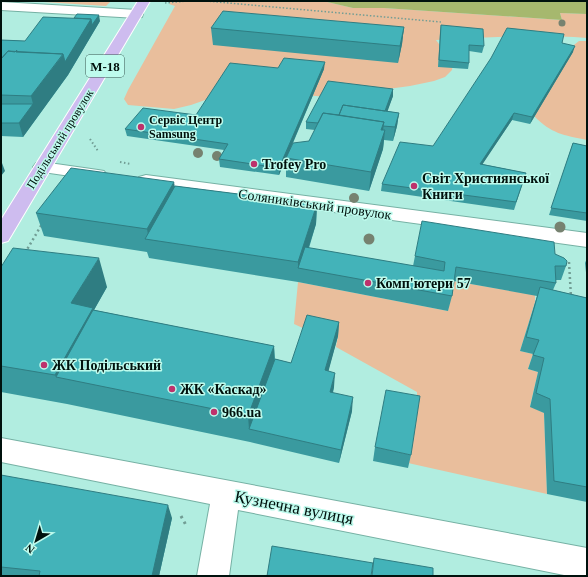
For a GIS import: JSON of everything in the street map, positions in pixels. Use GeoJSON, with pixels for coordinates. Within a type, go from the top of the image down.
{"type":"FeatureCollection","features":[{"type":"Feature","properties":{"kind":"main road","name":"Подільський провулок"},"geometry":{"type":"LineString","coordinates":[[1,236],[141,7]]}},
{"type":"Feature","properties":{"kind":"street"},"geometry":{"type":"LineString","coordinates":[[1,6],[141,7]]}},
{"type":"Feature","properties":{"kind":"street","name":"Соляниківський провулок"},"geometry":{"type":"LineString","coordinates":[[42,167],[587,240]]}},
{"type":"Feature","properties":{"kind":"street","name":"Кузнечна вулиця"},"geometry":{"type":"LineString","coordinates":[[1,450],[587,564]]}},
{"type":"Feature","properties":{"kind":"street"},"geometry":{"type":"LineString","coordinates":[[213,576],[226,494]]}},
{"type":"Feature","properties":{"kind":"path"},"geometry":{"type":"LineString","coordinates":[[164,3],[188,1]]}},
{"type":"Feature","properties":{"kind":"path"},"geometry":{"type":"LineString","coordinates":[[206,1],[442,22]]}},
{"type":"Feature","properties":{"kind":"path"},"geometry":{"type":"LineString","coordinates":[[569,259],[571,298]]}},
{"type":"Feature","properties":{"kind":"path"},"geometry":{"type":"LineString","coordinates":[[177,510],[187,526],[186,533]]}},
{"type":"Feature","properties":{"kind":"shaded area"},"geometry":{"type":"Polygon","coordinates":[[[28,1],[111,1],[106,6],[28,1]]]}},
{"type":"Feature","properties":{"kind":"shaded area"},"geometry":{"type":"Polygon","coordinates":[[[171,1],[323,1],[353,8],[384,8],[562,20],[560,13],[587,14],[587,38],[531,36],[436,40],[453,63],[452,70],[445,77],[410,86],[328,97],[253,91],[208,99],[174,109],[128,105],[124,99],[175,6],[169,4],[171,1]]]}},
{"type":"Feature","properties":{"kind":"shaded area"},"geometry":{"type":"Polygon","coordinates":[[[323,1],[587,1],[587,14],[560,13],[562,20],[384,8],[353,8],[323,1]]]}},
{"type":"Feature","properties":{"kind":"shaded area"},"geometry":{"type":"Polygon","coordinates":[[[579,41],[587,41],[587,140],[558,133],[546,127],[534,116],[570,48],[579,41]]]}},
{"type":"Feature","properties":{"kind":"shaded area"},"geometry":{"type":"Polygon","coordinates":[[[453,281],[535,295],[535,302],[520,351],[533,354],[528,369],[538,372],[530,406],[544,413],[547,494],[408,463],[417,410],[417,392],[336,347],[338,336],[307,330],[294,324],[298,282],[448,311],[453,281]]]}},
{"type":"Feature","properties":{"kind":"building"},"geometry":{"type":"Polygon","coordinates":[[[223,11],[404,27],[400,46],[211,28],[223,11]]]}},
{"type":"Feature","properties":{"kind":"building"},"geometry":{"type":"Polygon","coordinates":[[[77,14],[99,15],[92,25],[91,19],[74,18],[77,14]]]}},
{"type":"Feature","properties":{"kind":"building"},"geometry":{"type":"Polygon","coordinates":[[[43,17],[91,19],[65,62],[63,54],[16,52],[17,50],[15,52],[8,51],[1,59],[1,40],[25,41],[43,17]]]}},
{"type":"Feature","properties":{"kind":"building"},"geometry":{"type":"Polygon","coordinates":[[[441,25],[483,29],[484,46],[469,45],[469,63],[439,60],[441,25]]]}},
{"type":"Feature","properties":{"kind":"building"},"geometry":{"type":"Polygon","coordinates":[[[507,28],[564,34],[562,43],[575,46],[532,117],[514,113],[480,164],[526,173],[516,202],[382,184],[400,142],[433,146],[491,58],[507,28]]]}},
{"type":"Feature","properties":{"kind":"building"},"geometry":{"type":"Polygon","coordinates":[[[8,51],[63,54],[31,96],[1,95],[1,59],[8,51]]]}},
{"type":"Feature","properties":{"kind":"building"},"geometry":{"type":"Polygon","coordinates":[[[284,58],[325,62],[279,168],[219,159],[228,144],[125,129],[143,108],[196,115],[230,63],[278,68],[284,58]]]}},
{"type":"Feature","properties":{"kind":"building"},"geometry":{"type":"Polygon","coordinates":[[[328,81],[393,89],[385,111],[343,105],[339,115],[323,113],[318,123],[306,122],[328,81]]]}},
{"type":"Feature","properties":{"kind":"building"},"geometry":{"type":"Polygon","coordinates":[[[1,104],[33,104],[19,123],[1,123],[1,104]]]}},
{"type":"Feature","properties":{"kind":"building"},"geometry":{"type":"Polygon","coordinates":[[[343,105],[399,113],[395,127],[383,126],[384,122],[339,115],[343,105]]]}},
{"type":"Feature","properties":{"kind":"building"},"geometry":{"type":"Polygon","coordinates":[[[323,113],[384,122],[381,130],[385,130],[371,172],[286,158],[293,143],[309,141],[323,113]]]}},
{"type":"Feature","properties":{"kind":"building"},"geometry":{"type":"Polygon","coordinates":[[[573,143],[587,146],[587,213],[551,208],[573,143]]]}},
{"type":"Feature","properties":{"kind":"building"},"geometry":{"type":"Polygon","coordinates":[[[71,168],[174,182],[147,229],[36,213],[71,168]]]}},
{"type":"Feature","properties":{"kind":"building"},"geometry":{"type":"Polygon","coordinates":[[[175,186],[317,204],[298,262],[145,239],[175,186]]]}},
{"type":"Feature","properties":{"kind":"building"},"geometry":{"type":"Polygon","coordinates":[[[422,221],[554,242],[555,254],[567,261],[566,266],[555,266],[556,283],[456,267],[452,296],[298,268],[305,247],[444,271],[445,262],[415,256],[422,221]]]}},
{"type":"Feature","properties":{"kind":"building","name":"ЖК Подільський"},"geometry":{"type":"Polygon","coordinates":[[[13,248],[99,258],[71,303],[93,308],[55,375],[1,366],[1,267],[13,248]]]}},
{"type":"Feature","properties":{"kind":"building"},"geometry":{"type":"Polygon","coordinates":[[[540,287],[587,298],[587,487],[554,481],[550,399],[536,393],[544,358],[533,355],[539,340],[526,337],[540,287]]]}},
{"type":"Feature","properties":{"kind":"building"},"geometry":{"type":"Polygon","coordinates":[[[93,310],[274,346],[248,416],[56,377],[93,310]]]}},
{"type":"Feature","properties":{"kind":"building"},"geometry":{"type":"Polygon","coordinates":[[[307,315],[339,322],[325,370],[335,373],[330,392],[353,397],[341,450],[249,429],[275,359],[291,363],[307,315]]]}},
{"type":"Feature","properties":{"kind":"building"},"geometry":{"type":"Polygon","coordinates":[[[386,390],[420,396],[411,455],[375,447],[386,390]]]}},
{"type":"Feature","properties":{"kind":"building"},"geometry":{"type":"Polygon","coordinates":[[[1,475],[168,505],[152,576],[39,576],[40,571],[1,567],[1,475]]]}},
{"type":"Feature","properties":{"kind":"building"},"geometry":{"type":"Polygon","coordinates":[[[272,546],[373,563],[371,576],[267,576],[272,546]]]}},
{"type":"Feature","properties":{"kind":"building"},"geometry":{"type":"Polygon","coordinates":[[[374,558],[433,568],[433,576],[372,576],[374,558]]]}},
{"type":"Feature","properties":{"kind":"place","name":"Сервіс Центр Samsung"},"geometry":{"type":"Point","coordinates":[141,127]}},
{"type":"Feature","properties":{"kind":"place","name":"Trofey Pro"},"geometry":{"type":"Point","coordinates":[254,164]}},
{"type":"Feature","properties":{"kind":"place","name":"Світ Християнської Книги"},"geometry":{"type":"Point","coordinates":[414,186]}},
{"type":"Feature","properties":{"kind":"place","name":"Комп'ютери 57"},"geometry":{"type":"Point","coordinates":[368,283]}},
{"type":"Feature","properties":{"kind":"place","name":"ЖК Подільський"},"geometry":{"type":"Point","coordinates":[44,365]}},
{"type":"Feature","properties":{"kind":"place","name":"ЖК «Каскад»"},"geometry":{"type":"Point","coordinates":[172,389]}},
{"type":"Feature","properties":{"kind":"place","name":"966.ua"},"geometry":{"type":"Point","coordinates":[214,412]}}]}
